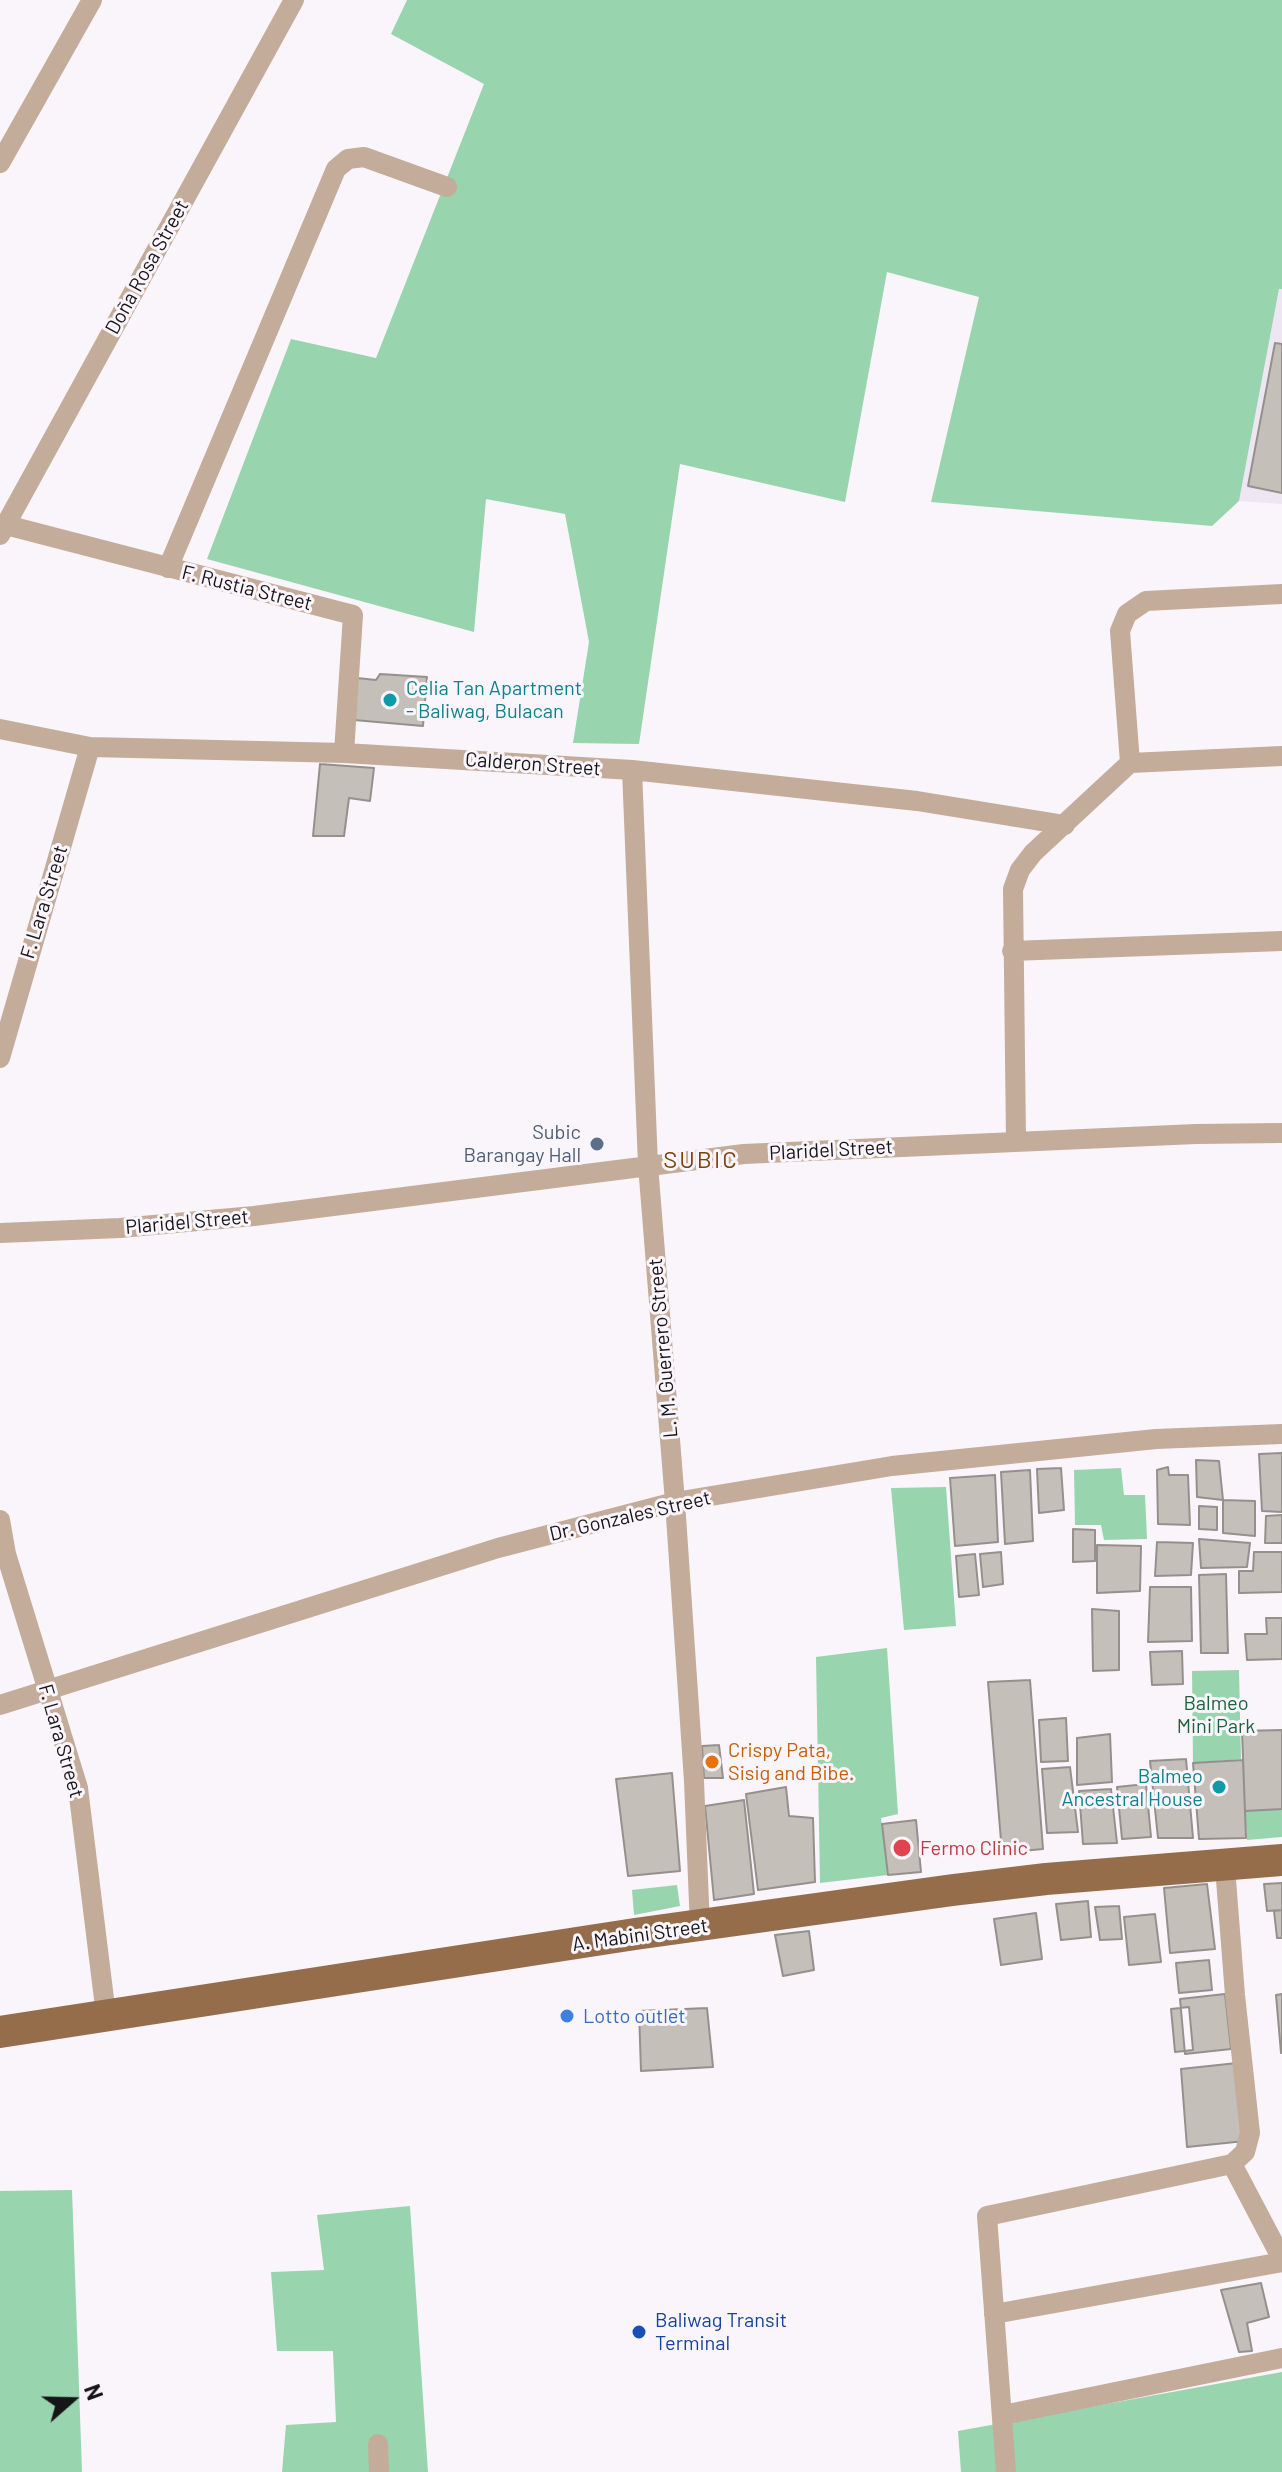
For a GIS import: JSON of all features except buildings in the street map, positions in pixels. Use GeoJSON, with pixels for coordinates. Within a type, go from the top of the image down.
{"type":"FeatureCollection","features":[{"type":"Feature","properties":{"kind":"main road","name":"A. Mabini Street"},"geometry":{"type":"LineString","coordinates":[[0,2032],[795,1911],[1046,1879],[1225,1867],[1282,1860]]}},
{"type":"Feature","properties":{"kind":"street"},"geometry":{"type":"LineString","coordinates":[[0,163],[92,0]]}},
{"type":"Feature","properties":{"kind":"street","name":"Doña Rosa Street"},"geometry":{"type":"LineString","coordinates":[[3,530],[294,0]]}},
{"type":"Feature","properties":{"kind":"street"},"geometry":{"type":"LineString","coordinates":[[168,568],[336,169],[348,159],[364,157],[447,187]]}},
{"type":"Feature","properties":{"kind":"street","name":"F. Rustia Street"},"geometry":{"type":"LineString","coordinates":[[3,530],[353,615],[344,753]]}},
{"type":"Feature","properties":{"kind":"street"},"geometry":{"type":"LineString","coordinates":[[1130,763],[1120,631],[1127,614],[1146,601],[1282,594]]}},
{"type":"Feature","properties":{"kind":"street","name":"Calderon Street"},"geometry":{"type":"LineString","coordinates":[[0,729],[90,747],[344,753],[632,770],[917,801],[1065,825]]}},
{"type":"Feature","properties":{"kind":"street","name":"F. Lara Street"},"geometry":{"type":"LineString","coordinates":[[0,1058],[90,747]]}},
{"type":"Feature","properties":{"kind":"street"},"geometry":{"type":"LineString","coordinates":[[1016,1141],[1012,951],[1013,889],[1020,870],[1033,853],[1130,763],[1282,756]]}},
{"type":"Feature","properties":{"kind":"street","name":"L. M. Guerrero Street"},"geometry":{"type":"LineString","coordinates":[[632,770],[648,1165],[675,1502],[694,1781],[700,1927]]}},
{"type":"Feature","properties":{"kind":"street"},"geometry":{"type":"LineString","coordinates":[[1012,951],[1282,941]]}},
{"type":"Feature","properties":{"kind":"street","name":"Plaridel Street"},"geometry":{"type":"LineString","coordinates":[[0,1233],[120,1228],[254,1216],[744,1154],[1282,1133]]}},
{"type":"Feature","properties":{"kind":"street","name":"Dr. Gonzales Street"},"geometry":{"type":"LineString","coordinates":[[0,1705],[498,1548],[675,1502],[892,1466],[1156,1439],[1282,1434]]}},
{"type":"Feature","properties":{"kind":"street","name":"F. Lara Street"},"geometry":{"type":"LineString","coordinates":[[1,1531],[78,1788],[106,2015]]}},
{"type":"Feature","properties":{"kind":"street"},"geometry":{"type":"LineString","coordinates":[[1006,2472],[987,2216],[1232,2164],[1245,2152],[1250,2133],[1225,1867]]}},
{"type":"Feature","properties":{"kind":"street"},"geometry":{"type":"LineString","coordinates":[[994,2314],[1282,2260],[1232,2164]]}},
{"type":"Feature","properties":{"kind":"street"},"geometry":{"type":"LineString","coordinates":[[1003,2415],[1282,2358]]}},
{"type":"Feature","properties":{"kind":"street"},"geometry":{"type":"LineString","coordinates":[[378,2444],[379,2472]]}},
{"type":"Feature","properties":{"kind":"shaded area"},"geometry":{"type":"Polygon","coordinates":[[[1279,289],[1282,289],[1282,504],[1239,501],[1279,289]]]}},
{"type":"Feature","properties":{"kind":"green space"},"geometry":{"type":"Polygon","coordinates":[[[407,0],[1282,0],[1282,289],[1279,289],[1239,501],[1212,526],[931,502],[979,297],[887,272],[845,502],[680,464],[639,744],[573,743],[589,642],[565,514],[486,499],[474,632],[207,559],[291,339],[376,358],[484,84],[391,34],[407,0]]]}},
{"type":"Feature","properties":{"kind":"green space"},"geometry":{"type":"Polygon","coordinates":[[[1121,1468],[1124,1495],[1145,1495],[1147,1539],[1104,1540],[1101,1525],[1075,1525],[1074,1470],[1121,1468]]]}},
{"type":"Feature","properties":{"kind":"green space"},"geometry":{"type":"Polygon","coordinates":[[[946,1487],[956,1626],[904,1630],[891,1488],[946,1487]]]}},
{"type":"Feature","properties":{"kind":"green space"},"geometry":{"type":"Polygon","coordinates":[[[887,1648],[898,1814],[881,1818],[888,1875],[820,1883],[816,1657],[887,1648]]]}},
{"type":"Feature","properties":{"kind":"green space","name":"Balmeo Mini Park"},"geometry":{"type":"Polygon","coordinates":[[[1239,1670],[1241,1759],[1193,1763],[1192,1671],[1239,1670]]]}},
{"type":"Feature","properties":{"kind":"green space"},"geometry":{"type":"Polygon","coordinates":[[[1282,1809],[1282,1837],[1247,1840],[1245,1811],[1282,1809]]]}},
{"type":"Feature","properties":{"kind":"green space"},"geometry":{"type":"Polygon","coordinates":[[[677,1885],[680,1906],[634,1915],[632,1890],[677,1885]]]}},
{"type":"Feature","properties":{"kind":"green space"},"geometry":{"type":"Polygon","coordinates":[[[72,2190],[82,2472],[0,2472],[0,2191],[72,2190]]]}},
{"type":"Feature","properties":{"kind":"green space"},"geometry":{"type":"Polygon","coordinates":[[[410,2206],[428,2472],[282,2472],[286,2425],[336,2422],[333,2351],[277,2351],[271,2272],[324,2270],[317,2215],[410,2206]]]}},
{"type":"Feature","properties":{"kind":"green space"},"geometry":{"type":"Polygon","coordinates":[[[1282,2372],[1282,2472],[961,2472],[958,2431],[1282,2372]]]}},
{"type":"Feature","properties":{"kind":"place","name":"Celia Tan Apartment - Baliwag, Bulacan"},"geometry":{"type":"Point","coordinates":[390,700]}},
{"type":"Feature","properties":{"kind":"place","name":"Subic Barangay Hall"},"geometry":{"type":"Point","coordinates":[597,1144]}},
{"type":"Feature","properties":{"kind":"place","name":"Crispy Pata, Sisig and Bibe."},"geometry":{"type":"Point","coordinates":[712,1762]}},
{"type":"Feature","properties":{"kind":"place","name":"Balmeo Ancestral House"},"geometry":{"type":"Point","coordinates":[1219,1787]}},
{"type":"Feature","properties":{"kind":"place","name":"Fermo Clinic"},"geometry":{"type":"Point","coordinates":[902,1848]}},
{"type":"Feature","properties":{"kind":"place","name":"Lotto outlet"},"geometry":{"type":"Point","coordinates":[567,2016]}},
{"type":"Feature","properties":{"kind":"place","name":"Baliwag Transit Terminal"},"geometry":{"type":"Point","coordinates":[639,2332]}},
{"type":"Feature","properties":{"kind":"district","name":"SUBIC"},"geometry":{"type":"Point","coordinates":[701,1160]}}]}
